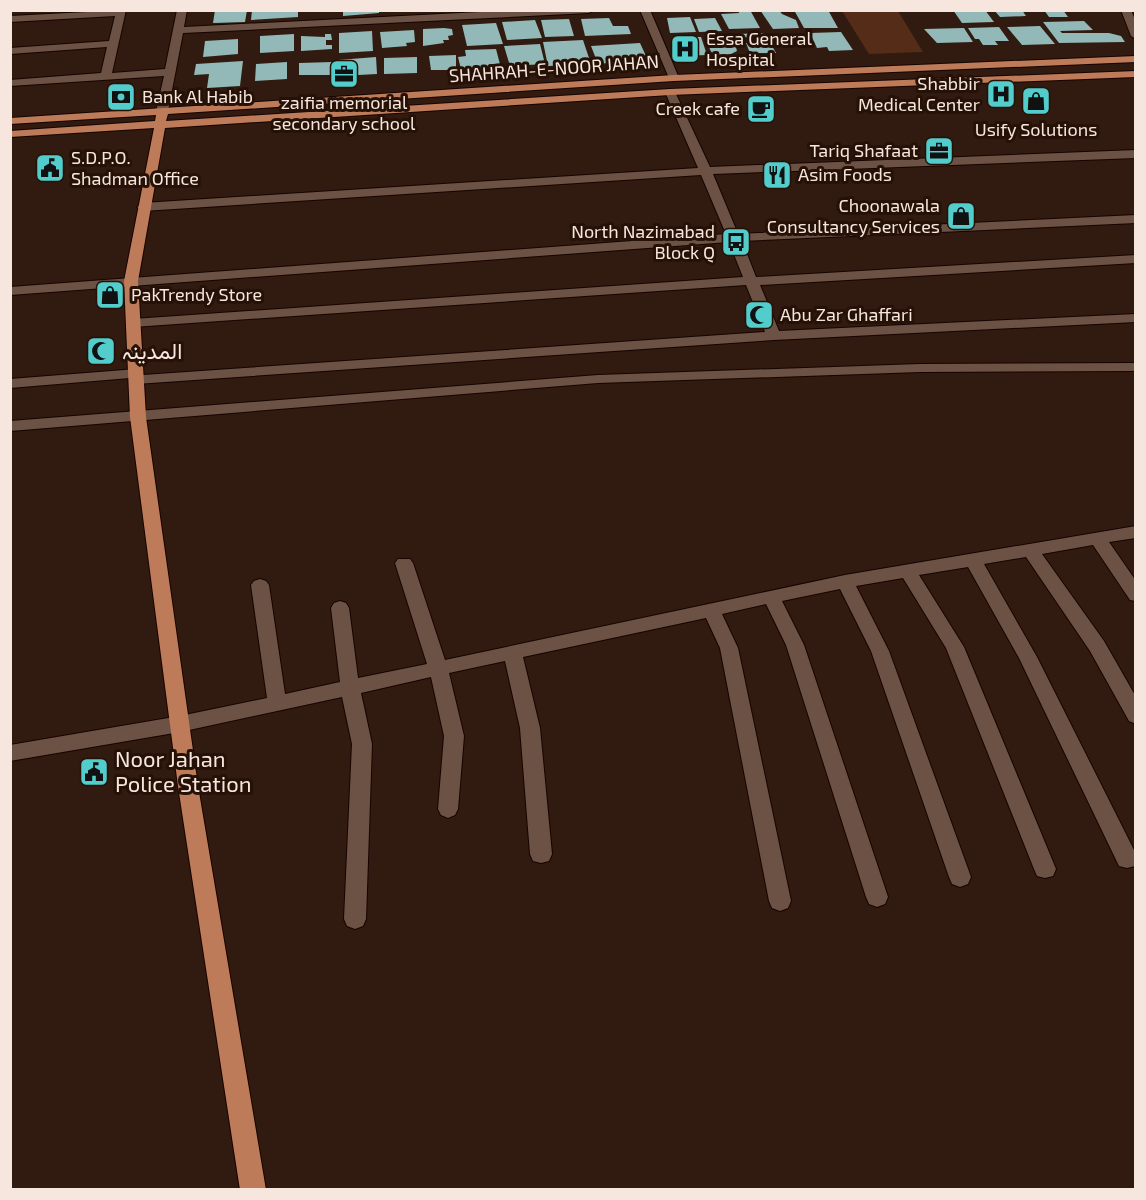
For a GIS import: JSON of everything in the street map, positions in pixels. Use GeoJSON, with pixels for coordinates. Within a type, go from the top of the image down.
{"type":"FeatureCollection","features":[{"type":"Feature","properties":{"kind":"main road","name":"SHAHRAH-E-NOOR JAHAN"},"geometry":{"type":"LineString","coordinates":[[10,135],[161,118],[674,78],[1136,59]]}},
{"type":"Feature","properties":{"kind":"main road"},"geometry":{"type":"LineString","coordinates":[[809,71],[814,85]]}},
{"type":"Feature","properties":{"kind":"main road","name":"SHAHRAH-E-NOOR JAHAN"},"geometry":{"type":"LineString","coordinates":[[10,121],[161,118],[814,85],[1136,74]]}},
{"type":"Feature","properties":{"kind":"main road"},"geometry":{"type":"LineString","coordinates":[[161,118],[130,281],[138,417],[180,724],[253,1190]]}},
{"type":"Feature","properties":{"kind":"street"},"geometry":{"type":"LineString","coordinates":[[161,118],[168,72],[182,10]]}},
{"type":"Feature","properties":{"kind":"street"},"geometry":{"type":"LineString","coordinates":[[322,10],[323,23]]}},
{"type":"Feature","properties":{"kind":"street"},"geometry":{"type":"LineString","coordinates":[[178,30],[446,14],[589,10]]}},
{"type":"Feature","properties":{"kind":"street"},"geometry":{"type":"LineString","coordinates":[[645,10],[674,78]]}},
{"type":"Feature","properties":{"kind":"street"},"geometry":{"type":"LineString","coordinates":[[1126,10],[1136,36]]}},
{"type":"Feature","properties":{"kind":"street"},"geometry":{"type":"LineString","coordinates":[[10,19],[120,12],[106,77]]}},
{"type":"Feature","properties":{"kind":"street"},"geometry":{"type":"LineString","coordinates":[[10,51],[113,44]]}},
{"type":"Feature","properties":{"kind":"street"},"geometry":{"type":"LineString","coordinates":[[10,83],[168,72]]}},
{"type":"Feature","properties":{"kind":"street"},"geometry":{"type":"LineString","coordinates":[[670,92],[707,171],[774,336]]}},
{"type":"Feature","properties":{"kind":"street"},"geometry":{"type":"LineString","coordinates":[[143,207],[707,171],[1136,154]]}},
{"type":"Feature","properties":{"kind":"street"},"geometry":{"type":"LineString","coordinates":[[10,291],[732,237],[1136,219]]}},
{"type":"Feature","properties":{"kind":"street"},"geometry":{"type":"LineString","coordinates":[[1121,220],[1136,234]]}},
{"type":"Feature","properties":{"kind":"street"},"geometry":{"type":"LineString","coordinates":[[133,322],[751,281],[1136,259]]}},
{"type":"Feature","properties":{"kind":"street"},"geometry":{"type":"LineString","coordinates":[[10,384],[774,336],[1136,318]]}},
{"type":"Feature","properties":{"kind":"street"},"geometry":{"type":"LineString","coordinates":[[10,426],[598,379],[920,368],[1136,367]]}},
{"type":"Feature","properties":{"kind":"street"},"geometry":{"type":"LineString","coordinates":[[10,753],[180,724],[845,581],[1136,532]]}},
{"type":"Feature","properties":{"kind":"street"},"geometry":{"type":"LineString","coordinates":[[1096,537],[1136,596]]}},
{"type":"Feature","properties":{"kind":"street"},"geometry":{"type":"LineString","coordinates":[[1029,549],[1097,646],[1136,716]]}},
{"type":"Feature","properties":{"kind":"street"},"geometry":{"type":"LineString","coordinates":[[972,559],[1028,657],[1127,859]]}},
{"type":"Feature","properties":{"kind":"street"},"geometry":{"type":"LineString","coordinates":[[404,563],[438,668],[454,736],[448,809]]}},
{"type":"Feature","properties":{"kind":"street"},"geometry":{"type":"LineString","coordinates":[[907,570],[955,647],[1045,869]]}},
{"type":"Feature","properties":{"kind":"street"},"geometry":{"type":"LineString","coordinates":[[845,581],[880,651],[960,877]]}},
{"type":"Feature","properties":{"kind":"street"},"geometry":{"type":"LineString","coordinates":[[260,585],[277,702]]}},
{"type":"Feature","properties":{"kind":"street"},"geometry":{"type":"LineString","coordinates":[[771,596],[795,645],[877,897]]}},
{"type":"Feature","properties":{"kind":"street"},"geometry":{"type":"LineString","coordinates":[[340,608],[350,687],[362,744],[355,919]]}},
{"type":"Feature","properties":{"kind":"street"},"geometry":{"type":"LineString","coordinates":[[711,609],[729,648],[780,901]]}},
{"type":"Feature","properties":{"kind":"street"},"geometry":{"type":"LineString","coordinates":[[512,652],[530,728],[541,854]]}},
{"type":"Feature","properties":{"kind":"shaded area"},"geometry":{"type":"Polygon","coordinates":[[[842,11],[898,11],[923,52],[869,54],[842,11]]]}},
{"type":"Feature","properties":{"kind":"building"},"geometry":{"type":"Polygon","coordinates":[[[215,10],[247,10],[245,22],[213,23],[215,10]]]}},
{"type":"Feature","properties":{"kind":"building"},"geometry":{"type":"Polygon","coordinates":[[[252,10],[298,10],[298,17],[251,20],[252,10]]]}},
{"type":"Feature","properties":{"kind":"building"},"geometry":{"type":"Polygon","coordinates":[[[343,10],[379,10],[379,13],[343,16],[343,10]]]}},
{"type":"Feature","properties":{"kind":"building"},"geometry":{"type":"Polygon","coordinates":[[[738,10],[750,10],[760,28],[729,29],[721,14],[739,13],[738,10]]]}},
{"type":"Feature","properties":{"kind":"building"},"geometry":{"type":"Polygon","coordinates":[[[760,10],[779,10],[782,14],[796,20],[799,28],[773,29],[760,10]]]}},
{"type":"Feature","properties":{"kind":"building"},"geometry":{"type":"Polygon","coordinates":[[[794,10],[828,10],[838,28],[804,28],[794,10]]]}},
{"type":"Feature","properties":{"kind":"building"},"geometry":{"type":"Polygon","coordinates":[[[953,10],[985,10],[994,22],[962,23],[953,10]]]}},
{"type":"Feature","properties":{"kind":"building"},"geometry":{"type":"Polygon","coordinates":[[[994,10],[1022,10],[1026,16],[1000,17],[994,10]]]}},
{"type":"Feature","properties":{"kind":"building"},"geometry":{"type":"Polygon","coordinates":[[[1044,10],[1063,10],[1068,17],[1049,17],[1044,10]]]}},
{"type":"Feature","properties":{"kind":"building"},"geometry":{"type":"Polygon","coordinates":[[[690,17],[696,32],[670,33],[667,18],[690,17]]]}},
{"type":"Feature","properties":{"kind":"building"},"geometry":{"type":"Polygon","coordinates":[[[609,18],[613,26],[628,26],[631,34],[585,36],[581,19],[609,18]]]}},
{"type":"Feature","properties":{"kind":"building"},"geometry":{"type":"Polygon","coordinates":[[[715,18],[722,31],[699,32],[694,19],[715,18]]]}},
{"type":"Feature","properties":{"kind":"building"},"geometry":{"type":"Polygon","coordinates":[[[569,19],[574,36],[545,37],[541,20],[569,19]]]}},
{"type":"Feature","properties":{"kind":"building"},"geometry":{"type":"Polygon","coordinates":[[[535,20],[542,38],[507,40],[502,22],[535,20]]]}},
{"type":"Feature","properties":{"kind":"building"},"geometry":{"type":"Polygon","coordinates":[[[1084,21],[1093,30],[1060,31],[1062,33],[1109,33],[1121,36],[1125,42],[1059,43],[1043,22],[1084,21]]]}},
{"type":"Feature","properties":{"kind":"building"},"geometry":{"type":"Polygon","coordinates":[[[496,23],[503,44],[467,46],[462,25],[496,23]]]}},
{"type":"Feature","properties":{"kind":"building"},"geometry":{"type":"Polygon","coordinates":[[[1040,26],[1055,44],[1022,45],[1007,27],[1040,26]]]}},
{"type":"Feature","properties":{"kind":"building"},"geometry":{"type":"Polygon","coordinates":[[[999,27],[1009,41],[995,41],[998,45],[983,45],[979,39],[975,39],[968,28],[999,27]]]}},
{"type":"Feature","properties":{"kind":"building"},"geometry":{"type":"Polygon","coordinates":[[[964,28],[973,42],[937,43],[924,29],[964,28]]]}},
{"type":"Feature","properties":{"kind":"building"},"geometry":{"type":"Polygon","coordinates":[[[423,29],[452,29],[453,35],[448,36],[449,40],[423,46],[423,29]]]}},
{"type":"Feature","properties":{"kind":"building"},"geometry":{"type":"Polygon","coordinates":[[[414,30],[415,42],[406,43],[407,46],[382,48],[380,32],[414,30]]]}},
{"type":"Feature","properties":{"kind":"building"},"geometry":{"type":"Polygon","coordinates":[[[372,31],[373,51],[339,53],[339,33],[372,31]]]}},
{"type":"Feature","properties":{"kind":"building"},"geometry":{"type":"Polygon","coordinates":[[[841,32],[853,50],[829,51],[827,47],[817,48],[810,33],[841,32]]]}},
{"type":"Feature","properties":{"kind":"building"},"geometry":{"type":"Polygon","coordinates":[[[765,33],[776,53],[750,53],[746,43],[755,43],[754,41],[751,37],[740,38],[738,34],[765,33]]]}},
{"type":"Feature","properties":{"kind":"building"},"geometry":{"type":"Polygon","coordinates":[[[294,34],[294,51],[260,53],[260,36],[294,34]]]}},
{"type":"Feature","properties":{"kind":"building"},"geometry":{"type":"Polygon","coordinates":[[[325,34],[331,34],[332,40],[326,40],[326,45],[332,45],[332,49],[301,51],[301,36],[325,37],[325,34]]]}},
{"type":"Feature","properties":{"kind":"building"},"geometry":{"type":"Polygon","coordinates":[[[674,37],[701,37],[707,55],[681,56],[674,37]]]}},
{"type":"Feature","properties":{"kind":"building"},"geometry":{"type":"Polygon","coordinates":[[[733,37],[737,51],[731,54],[712,55],[706,38],[733,37]]]}},
{"type":"Feature","properties":{"kind":"building"},"geometry":{"type":"Polygon","coordinates":[[[238,39],[238,54],[203,57],[205,41],[238,39]]]}},
{"type":"Feature","properties":{"kind":"building"},"geometry":{"type":"Polygon","coordinates":[[[583,40],[591,64],[548,66],[543,42],[583,40]]]}},
{"type":"Feature","properties":{"kind":"building"},"geometry":{"type":"Polygon","coordinates":[[[640,43],[646,56],[617,59],[619,62],[598,64],[591,46],[640,43]]]}},
{"type":"Feature","properties":{"kind":"building"},"geometry":{"type":"Polygon","coordinates":[[[540,44],[545,64],[510,66],[504,46],[540,44]]]}},
{"type":"Feature","properties":{"kind":"building"},"geometry":{"type":"Polygon","coordinates":[[[496,49],[501,68],[461,69],[458,57],[466,56],[465,50],[496,49]]]}},
{"type":"Feature","properties":{"kind":"building"},"geometry":{"type":"Polygon","coordinates":[[[456,55],[456,70],[431,70],[429,56],[456,55]]]}},
{"type":"Feature","properties":{"kind":"building"},"geometry":{"type":"Polygon","coordinates":[[[376,57],[377,74],[340,76],[338,60],[376,57]]]}},
{"type":"Feature","properties":{"kind":"building"},"geometry":{"type":"Polygon","coordinates":[[[417,57],[417,73],[384,74],[384,58],[417,57]]]}},
{"type":"Feature","properties":{"kind":"building"},"geometry":{"type":"Polygon","coordinates":[[[243,61],[240,86],[207,88],[209,74],[194,75],[196,64],[243,61]]]}},
{"type":"Feature","properties":{"kind":"building"},"geometry":{"type":"Polygon","coordinates":[[[287,62],[287,79],[255,81],[256,64],[287,62]]]}},
{"type":"Feature","properties":{"kind":"building"},"geometry":{"type":"Polygon","coordinates":[[[332,62],[331,75],[299,75],[299,63],[332,62]]]}},
{"type":"Feature","properties":{"kind":"place","name":"Essa General Hospital"},"geometry":{"type":"Point","coordinates":[685,49]}},
{"type":"Feature","properties":{"kind":"place","name":"zaifia memorial secondary school"},"geometry":{"type":"Point","coordinates":[344,74]}},
{"type":"Feature","properties":{"kind":"place","name":"Shabbir Medical Center"},"geometry":{"type":"Point","coordinates":[1001,94]}},
{"type":"Feature","properties":{"kind":"place","name":"Bank Al Habib"},"geometry":{"type":"Point","coordinates":[121,97]}},
{"type":"Feature","properties":{"kind":"place","name":"Usify Solutions"},"geometry":{"type":"Point","coordinates":[1036,101]}},
{"type":"Feature","properties":{"kind":"place","name":"Creek cafe"},"geometry":{"type":"Point","coordinates":[761,109]}},
{"type":"Feature","properties":{"kind":"place","name":"Tariq Shafaat"},"geometry":{"type":"Point","coordinates":[939,151]}},
{"type":"Feature","properties":{"kind":"place","name":"S.D.P.O. Shadman Office"},"geometry":{"type":"Point","coordinates":[50,168]}},
{"type":"Feature","properties":{"kind":"place","name":"Asim Foods"},"geometry":{"type":"Point","coordinates":[777,175]}},
{"type":"Feature","properties":{"kind":"place","name":"Choonawala Consultancy Services"},"geometry":{"type":"Point","coordinates":[961,216]}},
{"type":"Feature","properties":{"kind":"place","name":"North Nazimabad Block Q"},"geometry":{"type":"Point","coordinates":[736,242]}},
{"type":"Feature","properties":{"kind":"place","name":"PakTrendy Store"},"geometry":{"type":"Point","coordinates":[110,295]}},
{"type":"Feature","properties":{"kind":"place","name":"Abu Zar Ghaffari"},"geometry":{"type":"Point","coordinates":[759,315]}},
{"type":"Feature","properties":{"kind":"place","name":"المدینہ"},"geometry":{"type":"Point","coordinates":[101,351]}},
{"type":"Feature","properties":{"kind":"place","name":"Noor Jahan Police Station"},"geometry":{"type":"Point","coordinates":[94,772]}}]}
